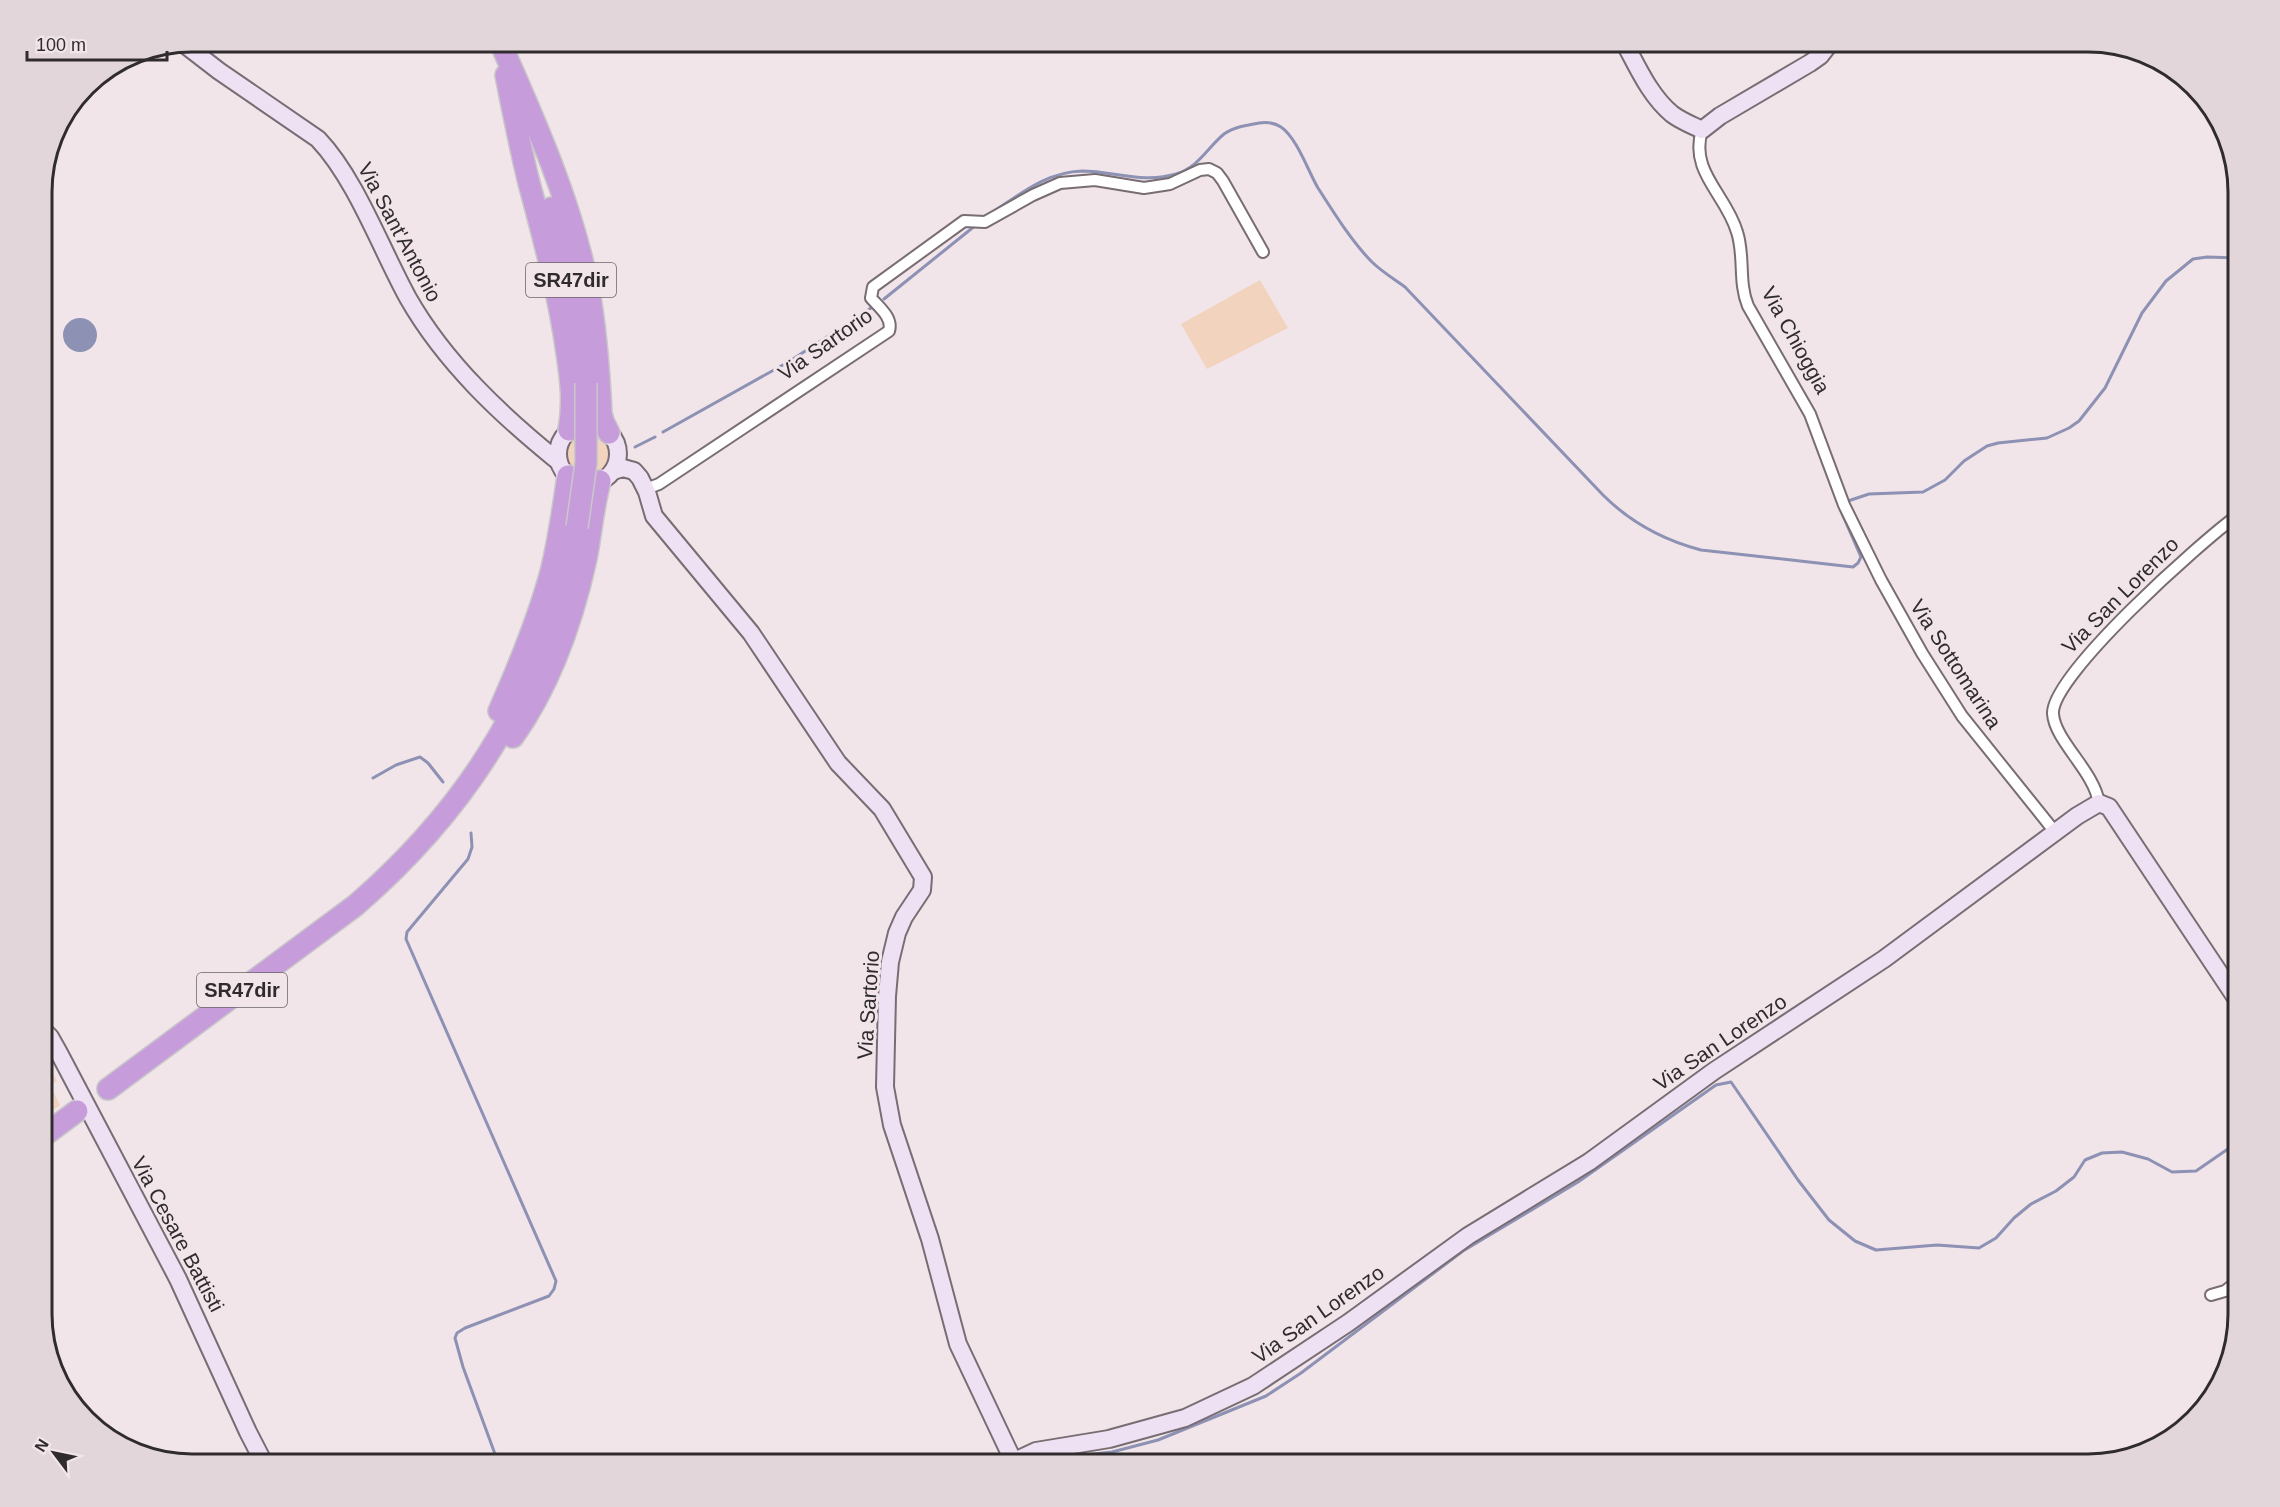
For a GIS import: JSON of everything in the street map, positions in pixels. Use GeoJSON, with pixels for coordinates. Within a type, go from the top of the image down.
{"type":"FeatureCollection","features":[{"type":"Feature","properties":{"kind":"highway"},"geometry":{"type":"LineString","coordinates":[[502,52],[520,147],[563,322],[571,388],[571,419],[567,432]]}},
{"type":"Feature","properties":{"kind":"highway","name":"SR47dir"},"geometry":{"type":"LineString","coordinates":[[108,1089],[331,924],[375,888],[421,843],[473,777],[522,696],[536,665],[559,600],[577,527],[586,463],[586,383],[572,285],[533,146],[503,52]]}},
{"type":"Feature","properties":{"kind":"highway"},"geometry":{"type":"LineString","coordinates":[[504,52],[558,183],[579,248],[588,287],[599,360],[601,413],[613,439]]}},
{"type":"Feature","properties":{"kind":"highway"},"geometry":{"type":"LineString","coordinates":[[421,843],[477,757],[520,664],[550,573],[564,508],[563,469]]}},
{"type":"Feature","properties":{"kind":"highway"},"geometry":{"type":"LineString","coordinates":[[421,843],[466,802],[519,729],[545,686],[579,588],[606,476]]}},
{"type":"Feature","properties":{"kind":"highway"},"geometry":{"type":"LineString","coordinates":[[53,1129],[77,1111]]}},
{"type":"Feature","properties":{"kind":"street","name":"Via Sant'Antonio"},"geometry":{"type":"LineString","coordinates":[[194,52],[318,139],[324,146],[343,171],[408,298],[428,331],[496,408],[563,469],[583,483],[623,468],[634,471],[650,487]]}},
{"type":"Feature","properties":{"kind":"street"},"geometry":{"type":"LineString","coordinates":[[1629,52],[1645,81],[1664,107],[1680,119],[1702,130],[1720,116],[1810,63],[1823,52]]}},
{"type":"Feature","properties":{"kind":"street","name":"Via Chioggia"},"geometry":{"type":"LineString","coordinates":[[1702,130],[1697,145],[1700,164],[1730,213],[1738,233],[1742,286],[1748,306],[1810,414],[1842,501]]}},
{"type":"Feature","properties":{"kind":"street","name":"Via Sartorio"},"geometry":{"type":"LineString","coordinates":[[650,487],[888,331],[891,325],[872,298],[873,287],[964,221],[985,222],[1033,195],[1060,183],[1095,180],[1144,188],[1170,184],[1209,169],[1223,181],[1263,252]]}},
{"type":"Feature","properties":{"kind":"street"},"geometry":{"type":"LineString","coordinates":[[533,441],[549,440],[585,424],[594,424],[613,439],[618,458],[606,476]]}},
{"type":"Feature","properties":{"kind":"street"},"geometry":{"type":"LineString","coordinates":[[563,469],[558,448],[567,432]]}},
{"type":"Feature","properties":{"kind":"street","name":"Via Sartorio"},"geometry":{"type":"LineString","coordinates":[[613,439],[623,454],[637,462],[648,473],[650,487],[664,529],[751,633],[837,763],[882,809],[923,876],[922,890],[904,917],[897,933],[890,962],[886,1006],[885,1087],[892,1125],[930,1239],[958,1344],[1012,1454]]}},
{"type":"Feature","properties":{"kind":"street","name":"Via Sottomarina"},"geometry":{"type":"LineString","coordinates":[[1842,501],[1881,580],[1942,685],[1962,716],[2055,832]]}},
{"type":"Feature","properties":{"kind":"street","name":"Via San Lorenzo"},"geometry":{"type":"LineString","coordinates":[[1030,1454],[1109,1439],[1185,1418],[1253,1386],[1348,1323],[1467,1236],[1589,1162],[1714,1071],[1884,959],[2055,832],[2099,803],[2091,782],[2056,726],[2053,714],[2055,699],[2072,674],[2134,607],[2228,524]]}},
{"type":"Feature","properties":{"kind":"street"},"geometry":{"type":"LineString","coordinates":[[2099,803],[2109,807],[2228,986]]}},
{"type":"Feature","properties":{"kind":"street","name":"Via Cesare Battisti"},"geometry":{"type":"LineString","coordinates":[[53,1042],[178,1280],[260,1454]]}},
{"type":"Feature","properties":{"kind":"street"},"geometry":{"type":"LineString","coordinates":[[53,1049],[59,1053]]}},
{"type":"Feature","properties":{"kind":"street"},"geometry":{"type":"LineString","coordinates":[[2211,1295],[2228,1289]]}},
{"type":"Feature","properties":{"kind":"shaded area"},"geometry":{"type":"Polygon","coordinates":[[[1260,280],[1288,328],[1207,369],[1181,324],[1260,280]]]}},
{"type":"Feature","properties":{"kind":"shaded area"},"geometry":{"type":"Polygon","coordinates":[[[588,431],[603,438],[610,453],[603,468],[588,475],[573,468],[566,453],[573,438],[588,431]]]}},
{"type":"Feature","properties":{"kind":"shaded area"},"geometry":{"type":"Polygon","coordinates":[[[53,1091],[60,1105],[53,1110],[53,1091]]]}},
{"type":"Feature","properties":{"kind":"water"},"geometry":{"type":"Polygon","coordinates":[[[80,318],[92,323],[97,335],[92,347],[80,352],[68,347],[63,335],[68,323],[80,318]]]}},
{"type":"Feature","properties":{"kind":"waterway"},"geometry":{"type":"LineString","coordinates":[[996,210],[1036,184],[1070,172],[1082,171],[1152,178],[1176,174],[1191,167],[1228,132],[1259,123],[1276,125],[1287,132],[1292,139],[1318,188],[1344,227],[1372,262],[1405,287],[1603,495],[1636,522],[1661,536],[1701,550],[1853,567],[1861,557],[1840,509]]}},
{"type":"Feature","properties":{"kind":"waterway"},"geometry":{"type":"LineString","coordinates":[[884,299],[976,225]]}},
{"type":"Feature","properties":{"kind":"waterway"},"geometry":{"type":"LineString","coordinates":[[1845,502],[1869,494],[1923,492],[1945,480],[1964,461],[1987,446],[2047,438],[2069,428],[2079,421],[2105,388],[2142,313],[2166,281],[2193,259],[2228,258]]}},
{"type":"Feature","properties":{"kind":"waterway"},"geometry":{"type":"LineString","coordinates":[[663,432],[790,361],[871,308]]}},
{"type":"Feature","properties":{"kind":"waterway"},"geometry":{"type":"LineString","coordinates":[[635,447],[655,437]]}},
{"type":"Feature","properties":{"kind":"waterway"},"geometry":{"type":"LineString","coordinates":[[373,778],[396,765],[420,757],[428,763],[443,782]]}},
{"type":"Feature","properties":{"kind":"waterway"},"geometry":{"type":"LineString","coordinates":[[471,833],[472,847],[468,859],[407,932],[406,939],[556,1281],[549,1296],[465,1328],[457,1333],[455,1338],[463,1367],[495,1454]]}},
{"type":"Feature","properties":{"kind":"waterway"},"geometry":{"type":"LineString","coordinates":[[1094,1454],[1112,1452],[1158,1440],[1266,1396],[1301,1373],[1463,1251],[1578,1182],[1716,1085],[1731,1082],[1798,1180],[1829,1220],[1855,1241],[1876,1250],[1937,1245],[1979,1248],[1996,1238],[2014,1218],[2031,1204],[2056,1191],[2074,1177],[2085,1160],[2102,1153],[2122,1152],[2148,1159],[2172,1172],[2196,1171],[2228,1149]]}}]}
